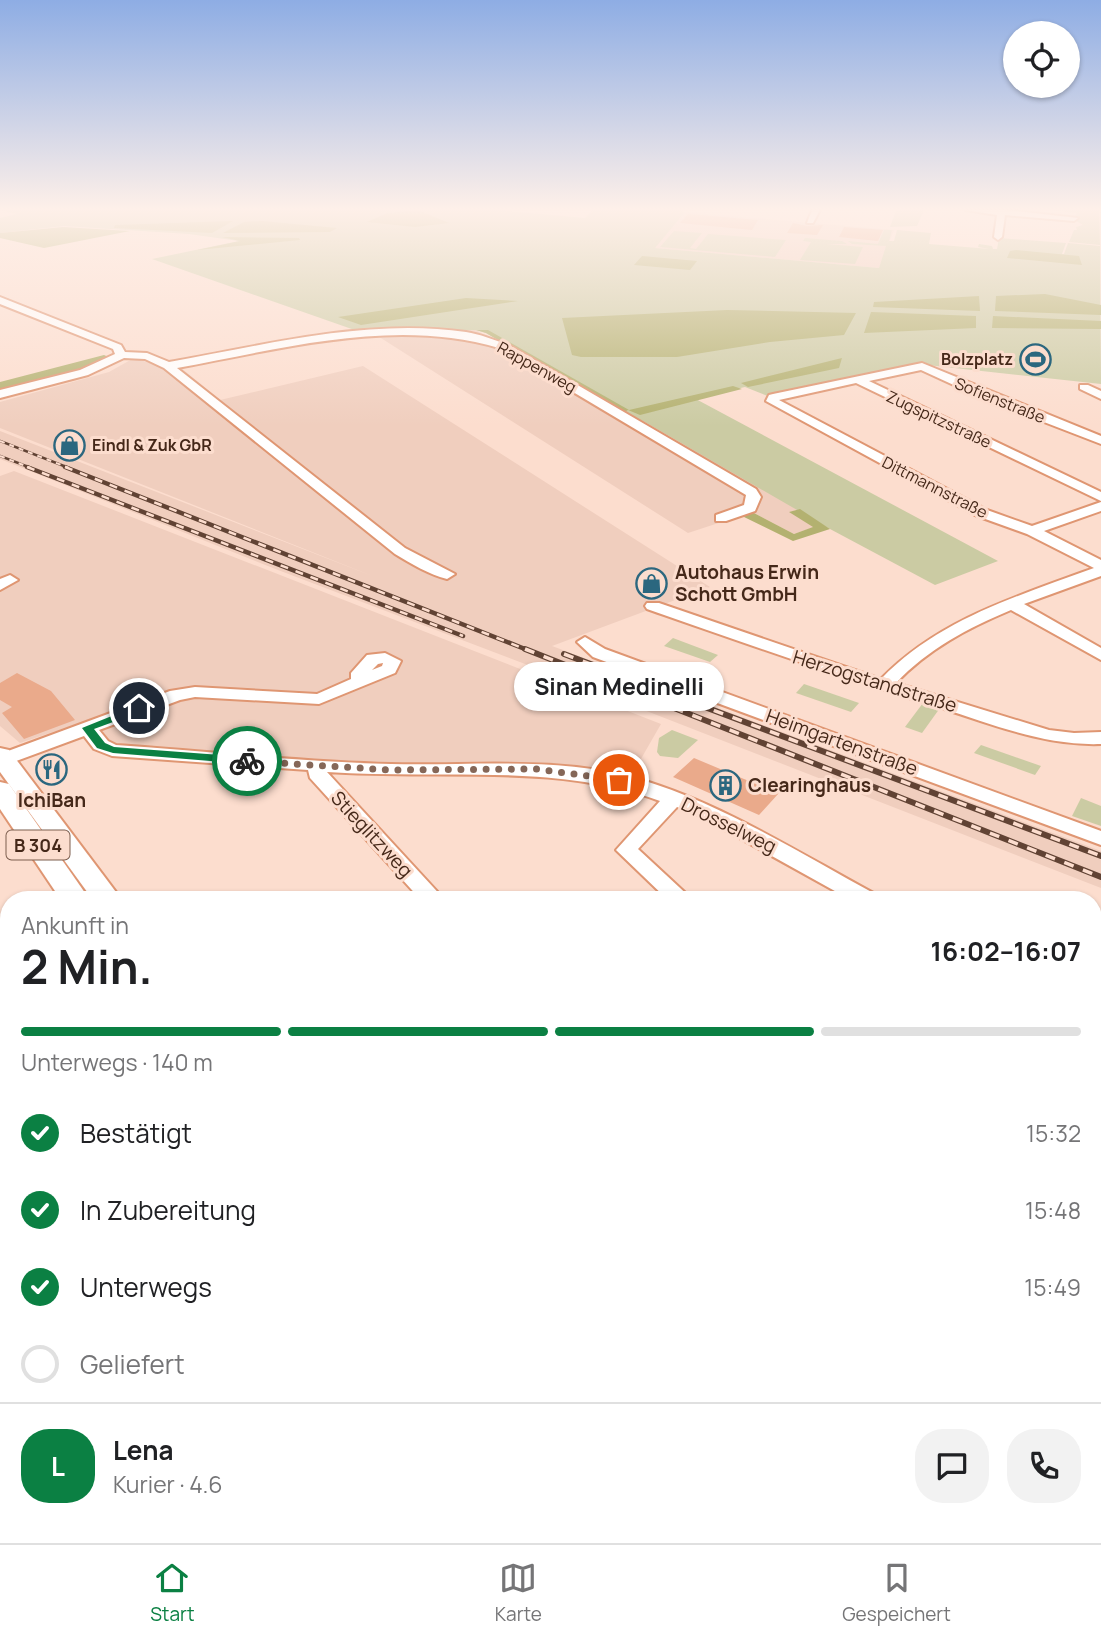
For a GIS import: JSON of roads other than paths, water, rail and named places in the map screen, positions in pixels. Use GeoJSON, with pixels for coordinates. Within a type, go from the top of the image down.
{"type":"FeatureCollection","features":[{"type":"Feature","properties":{"kind":"main road","name":"B 304"},"geometry":{"type":"LineString","coordinates":[[1,758],[101,891]]}},
{"type":"Feature","properties":{"kind":"main road","name":"B 304"},"geometry":{"type":"LineString","coordinates":[[0,790],[70,891]]}},
{"type":"Feature","properties":{"kind":"street","name":"Rappenweg"},"geometry":{"type":"LineString","coordinates":[[0,299],[114,346],[120,349],[121,355],[147,356],[168,366],[400,551],[425,566],[447,574]]}},
{"type":"Feature","properties":{"kind":"street","name":"Rappenweg"},"geometry":{"type":"LineString","coordinates":[[168,366],[351,336],[437,332],[475,336],[508,349],[751,492],[754,497],[750,508],[721,518]]}},
{"type":"Feature","properties":{"kind":"street"},"geometry":{"type":"LineString","coordinates":[[0,394],[106,366],[121,355]]}},
{"type":"Feature","properties":{"kind":"street","name":"Sofienstraße"},"geometry":{"type":"LineString","coordinates":[[858,380],[922,366],[986,395],[1101,440]]}},
{"type":"Feature","properties":{"kind":"street","name":"Dittmannstraße"},"geometry":{"type":"LineString","coordinates":[[858,380],[773,398],[772,401],[982,513],[1032,531],[1101,568]]}},
{"type":"Feature","properties":{"kind":"street","name":"Zugspitzstraße"},"geometry":{"type":"LineString","coordinates":[[858,380],[1101,497]]}},
{"type":"Feature","properties":{"kind":"street"},"geometry":{"type":"LineString","coordinates":[[1084,387],[1101,395]]}},
{"type":"Feature","properties":{"kind":"street"},"geometry":{"type":"LineString","coordinates":[[1032,531],[1101,506]]}},
{"type":"Feature","properties":{"kind":"street"},"geometry":{"type":"LineString","coordinates":[[886,685],[910,662],[946,635],[1012,604],[1101,568]]}},
{"type":"Feature","properties":{"kind":"street"},"geometry":{"type":"LineString","coordinates":[[1012,604],[1101,655]]}},
{"type":"Feature","properties":{"kind":"street","name":"Herzogstandstraße"},"geometry":{"type":"LineString","coordinates":[[653,606],[886,685],[1046,735],[1074,739],[1101,738]]}},
{"type":"Feature","properties":{"kind":"street","name":"Heimgartenstraße"},"geometry":{"type":"LineString","coordinates":[[585,642],[599,653],[1101,838]]}},
{"type":"Feature","properties":{"kind":"street"},"geometry":{"type":"LineString","coordinates":[[1,758],[185,693],[319,699],[360,680]]}},
{"type":"Feature","properties":{"kind":"street","name":"Drosselweg"},"geometry":{"type":"LineString","coordinates":[[87,728],[101,745],[113,750],[390,770],[536,769],[619,780],[703,809],[853,891]]}},
{"type":"Feature","properties":{"kind":"street","name":"Stieglitzweg"},"geometry":{"type":"LineString","coordinates":[[319,766],[317,774],[426,891]]}},
{"type":"Feature","properties":{"kind":"street"},"geometry":{"type":"LineString","coordinates":[[672,891],[626,850],[674,798]]}},
{"type":"Feature","properties":{"kind":"railway"},"geometry":{"type":"LineString","coordinates":[[0,441],[69,468]]}},
{"type":"Feature","properties":{"kind":"railway"},"geometry":{"type":"LineString","coordinates":[[0,456],[31,468]]}},
{"type":"Feature","properties":{"kind":"railway"},"geometry":{"type":"LineString","coordinates":[[27,467],[463,636]]}},
{"type":"Feature","properties":{"kind":"railway"},"geometry":{"type":"LineString","coordinates":[[65,467],[530,651]]}},
{"type":"Feature","properties":{"kind":"railway"},"geometry":{"type":"LineString","coordinates":[[525,649],[1101,877]]}},
{"type":"Feature","properties":{"kind":"railway"},"geometry":{"type":"LineString","coordinates":[[564,654],[1101,856]]}},
{"type":"Feature","properties":{"kind":"place","name":"Bolzplatz"},"geometry":{"type":"Point","coordinates":[1036,359]}},
{"type":"Feature","properties":{"kind":"place","name":"Eindl & Zuk GbR"},"geometry":{"type":"Point","coordinates":[69,445]}},
{"type":"Feature","properties":{"kind":"place","name":"Autohaus Erwin Schott GmbH"},"geometry":{"type":"Point","coordinates":[652,583]}},
{"type":"Feature","properties":{"kind":"place","name":"IchiBan"},"geometry":{"type":"Point","coordinates":[52,769]}},
{"type":"Feature","properties":{"kind":"place","name":"Sinan Medinelli"},"geometry":{"type":"Point","coordinates":[619,780]}},
{"type":"Feature","properties":{"kind":"place","name":"Clearinghaus"},"geometry":{"type":"Point","coordinates":[725,785]}}]}
